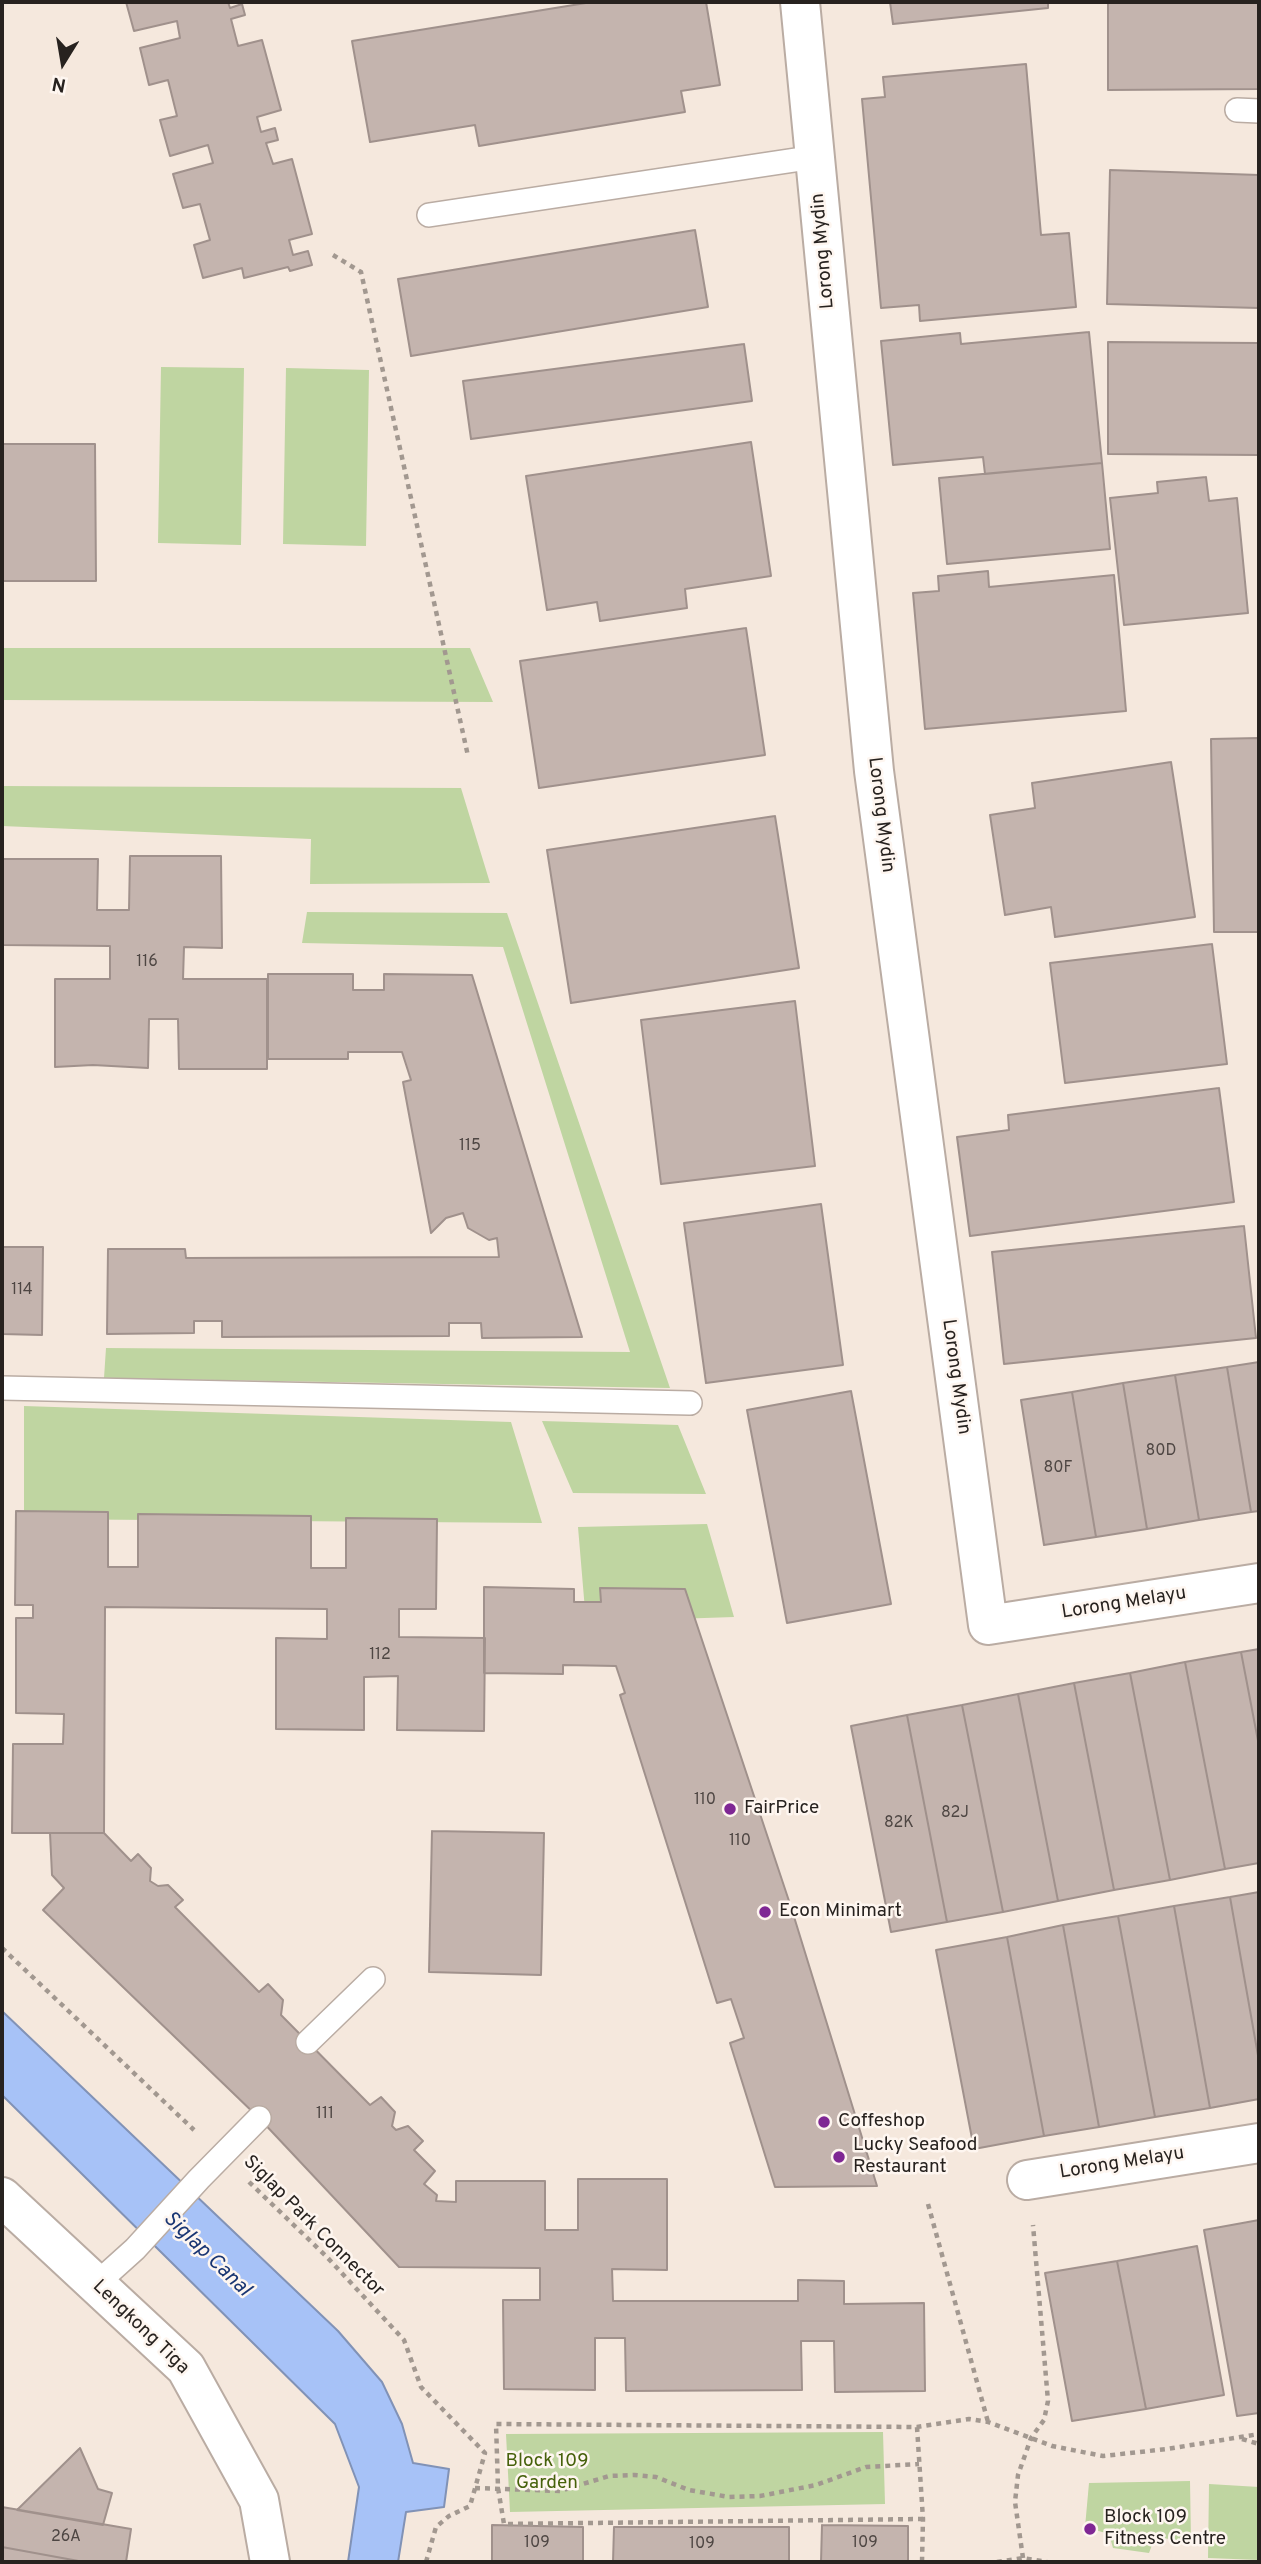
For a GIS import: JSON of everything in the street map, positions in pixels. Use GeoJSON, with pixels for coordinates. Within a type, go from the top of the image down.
{"type":"FeatureCollection","features":[{"type":"Feature","properties":{"kind":"street","name":"Lorong Mydin"},"geometry":{"type":"LineString","coordinates":[[800,2],[874,771],[988,1625]]}},
{"type":"Feature","properties":{"kind":"street","name":"Lorong Melayu"},"geometry":{"type":"LineString","coordinates":[[988,1625],[1259,1583]]}},
{"type":"Feature","properties":{"kind":"street","name":"Lorong Melayu"},"geometry":{"type":"LineString","coordinates":[[1027,2180],[1259,2143]]}},
{"type":"Feature","properties":{"kind":"street","name":"Lengkong Tiga"},"geometry":{"type":"LineString","coordinates":[[2,2197],[186,2368],[259,2500],[270,2562]]}},
{"type":"Feature","properties":{"kind":"lane"},"geometry":{"type":"LineString","coordinates":[[429,215],[815,158]]}},
{"type":"Feature","properties":{"kind":"lane"},"geometry":{"type":"LineString","coordinates":[[2,1388],[690,1403]]}},
{"type":"Feature","properties":{"kind":"lane"},"geometry":{"type":"LineString","coordinates":[[308,2042],[373,1979]]}},
{"type":"Feature","properties":{"kind":"lane"},"geometry":{"type":"LineString","coordinates":[[95,2285],[135,2249],[221,2155],[259,2118]]}},
{"type":"Feature","properties":{"kind":"path"},"geometry":{"type":"LineString","coordinates":[[333,256],[361,272],[468,756]]}},
{"type":"Feature","properties":{"kind":"path","name":"Siglap Park Connector"},"geometry":{"type":"LineString","coordinates":[[2,1948],[326,2256],[404,2340],[421,2387],[485,2453],[470,2506],[449,2516],[436,2527],[426,2562]]}},
{"type":"Feature","properties":{"kind":"path"},"geometry":{"type":"LineString","coordinates":[[928,2204],[988,2421]]}},
{"type":"Feature","properties":{"kind":"path"},"geometry":{"type":"LineString","coordinates":[[1023,2558],[1015,2502],[1018,2475],[1031,2438],[1044,2420],[1048,2401],[1033,2223]]}},
{"type":"Feature","properties":{"kind":"path"},"geometry":{"type":"LineString","coordinates":[[923,2519],[504,2524],[498,2488],[496,2424],[917,2427],[969,2419],[988,2421],[1052,2446],[1103,2456],[1259,2434]]}},
{"type":"Feature","properties":{"kind":"path"},"geometry":{"type":"LineString","coordinates":[[917,2427],[923,2519],[922,2562]]}},
{"type":"Feature","properties":{"kind":"path"},"geometry":{"type":"LineString","coordinates":[[1238,2438],[1259,2444]]}},
{"type":"Feature","properties":{"kind":"path"},"geometry":{"type":"LineString","coordinates":[[475,2488],[560,2491],[609,2476],[634,2475],[656,2477],[690,2490],[729,2497],[760,2496],[816,2485],[866,2467],[919,2464]]}},
{"type":"Feature","properties":{"kind":"path"},"geometry":{"type":"LineString","coordinates":[[997,2562],[1023,2558],[1047,2562]]}},
{"type":"Feature","properties":{"kind":"green space"},"geometry":{"type":"Polygon","coordinates":[[[161,367],[244,368],[241,545],[158,543],[161,367]]]}},
{"type":"Feature","properties":{"kind":"green space"},"geometry":{"type":"Polygon","coordinates":[[[286,368],[369,370],[366,546],[283,544],[286,368]]]}},
{"type":"Feature","properties":{"kind":"green space"},"geometry":{"type":"Polygon","coordinates":[[[2,648],[470,648],[493,702],[2,700],[2,648]]]}},
{"type":"Feature","properties":{"kind":"green space"},"geometry":{"type":"Polygon","coordinates":[[[2,786],[461,788],[490,883],[310,884],[311,839],[2,826],[2,786]]]}},
{"type":"Feature","properties":{"kind":"green space"},"geometry":{"type":"Polygon","coordinates":[[[307,912],[507,913],[670,1388],[104,1378],[106,1348],[630,1352],[503,947],[302,943],[307,912]]]}},
{"type":"Feature","properties":{"kind":"green space"},"geometry":{"type":"Polygon","coordinates":[[[24,1406],[511,1422],[542,1523],[24,1519],[24,1406]]]}},
{"type":"Feature","properties":{"kind":"green space"},"geometry":{"type":"Polygon","coordinates":[[[542,1421],[678,1425],[706,1494],[573,1493],[542,1421]]]}},
{"type":"Feature","properties":{"kind":"green space"},"geometry":{"type":"Polygon","coordinates":[[[707,1524],[734,1617],[586,1622],[578,1527],[707,1524]]]}},
{"type":"Feature","properties":{"kind":"green space","name":"Block 109 Garden"},"geometry":{"type":"Polygon","coordinates":[[[883,2432],[885,2504],[510,2512],[506,2434],[883,2432]]]}},
{"type":"Feature","properties":{"kind":"green space"},"geometry":{"type":"Polygon","coordinates":[[[1190,2481],[1191,2542],[1155,2537],[1149,2553],[1113,2548],[1109,2534],[1085,2527],[1089,2483],[1190,2481]]]}},
{"type":"Feature","properties":{"kind":"green space"},"geometry":{"type":"Polygon","coordinates":[[[1209,2484],[1259,2487],[1259,2560],[1208,2558],[1209,2484]]]}},
{"type":"Feature","properties":{"kind":"water","name":"Siglap Canal"},"geometry":{"type":"Polygon","coordinates":[[[2,2011],[338,2331],[382,2382],[402,2424],[413,2463],[449,2469],[444,2507],[406,2512],[398,2562],[348,2562],[359,2487],[335,2424],[2,2095],[2,2011]]]}},
{"type":"Feature","properties":{"kind":"building"},"geometry":{"type":"Polygon","coordinates":[[[126,2],[228,2],[230,8],[242,4],[245,15],[231,19],[238,46],[262,40],[281,110],[257,117],[261,132],[275,128],[278,140],[266,143],[273,164],[292,159],[312,234],[289,240],[293,255],[308,251],[312,265],[290,271],[288,267],[244,278],[242,268],[203,278],[194,245],[210,240],[200,204],[183,208],[173,174],[213,163],[208,145],[170,156],[160,120],[177,116],[168,80],[149,85],[140,48],[180,38],[177,21],[134,31],[126,2]]]}},
{"type":"Feature","properties":{"kind":"building"},"geometry":{"type":"Polygon","coordinates":[[[592,2],[706,2],[720,85],[681,91],[685,112],[479,146],[475,125],[370,142],[352,41],[592,2]]]}},
{"type":"Feature","properties":{"kind":"building"},"geometry":{"type":"Polygon","coordinates":[[[890,2],[1048,2],[1048,8],[893,24],[890,2]]]}},
{"type":"Feature","properties":{"kind":"building"},"geometry":{"type":"Polygon","coordinates":[[[1108,2],[1259,2],[1259,89],[1108,90],[1108,2]]]}},
{"type":"Feature","properties":{"kind":"building"},"geometry":{"type":"Polygon","coordinates":[[[1026,64],[1041,235],[1069,233],[1076,307],[920,321],[919,305],[881,308],[862,99],[885,97],[883,77],[1026,64]]]}},
{"type":"Feature","properties":{"kind":"building"},"geometry":{"type":"Polygon","coordinates":[[[1110,170],[1259,175],[1259,308],[1107,304],[1110,170]]]}},
{"type":"Feature","properties":{"kind":"building"},"geometry":{"type":"Polygon","coordinates":[[[695,230],[708,307],[411,356],[398,279],[695,230]]]}},
{"type":"Feature","properties":{"kind":"building"},"geometry":{"type":"Polygon","coordinates":[[[1089,332],[1102,463],[985,474],[983,457],[893,465],[881,341],[960,333],[961,344],[1089,332]]]}},
{"type":"Feature","properties":{"kind":"building"},"geometry":{"type":"Polygon","coordinates":[[[1108,342],[1259,343],[1259,455],[1108,454],[1108,342]]]}},
{"type":"Feature","properties":{"kind":"building"},"geometry":{"type":"Polygon","coordinates":[[[744,344],[752,401],[471,439],[463,381],[744,344]]]}},
{"type":"Feature","properties":{"kind":"building"},"geometry":{"type":"Polygon","coordinates":[[[751,442],[771,576],[685,589],[687,608],[600,621],[597,602],[547,610],[526,476],[751,442]]]}},
{"type":"Feature","properties":{"kind":"building"},"geometry":{"type":"Polygon","coordinates":[[[2,444],[95,444],[96,581],[2,581],[2,444]]]}},
{"type":"Feature","properties":{"kind":"building"},"geometry":{"type":"Polygon","coordinates":[[[1102,463],[1110,549],[947,564],[939,478],[1102,463]]]}},
{"type":"Feature","properties":{"kind":"building"},"geometry":{"type":"Polygon","coordinates":[[[1206,477],[1209,501],[1237,498],[1248,613],[1124,625],[1110,498],[1158,493],[1157,482],[1206,477]]]}},
{"type":"Feature","properties":{"kind":"building"},"geometry":{"type":"Polygon","coordinates":[[[988,571],[989,587],[1114,575],[1126,711],[925,729],[913,593],[939,591],[938,576],[988,571]]]}},
{"type":"Feature","properties":{"kind":"building"},"geometry":{"type":"Polygon","coordinates":[[[746,628],[765,755],[539,788],[520,661],[746,628]]]}},
{"type":"Feature","properties":{"kind":"building"},"geometry":{"type":"Polygon","coordinates":[[[1259,738],[1259,932],[1214,932],[1211,739],[1259,738]]]}},
{"type":"Feature","properties":{"kind":"building"},"geometry":{"type":"Polygon","coordinates":[[[1171,762],[1195,917],[1055,937],[1051,907],[1005,915],[990,815],[1035,808],[1032,783],[1171,762]]]}},
{"type":"Feature","properties":{"kind":"building"},"geometry":{"type":"Polygon","coordinates":[[[775,816],[799,968],[571,1003],[547,850],[775,816]]]}},
{"type":"Feature","properties":{"kind":"building"},"geometry":{"type":"Polygon","coordinates":[[[130,856],[221,856],[222,948],[184,947],[183,979],[267,979],[267,1069],[179,1069],[178,1019],[149,1019],[148,1068],[93,1065],[55,1067],[55,979],[110,979],[110,946],[2,945],[2,859],[98,859],[97,910],[129,910],[130,856]]]}},
{"type":"Feature","properties":{"kind":"building"},"geometry":{"type":"Polygon","coordinates":[[[1212,944],[1227,1064],[1065,1083],[1050,963],[1212,944]]]}},
{"type":"Feature","properties":{"kind":"building"},"geometry":{"type":"Polygon","coordinates":[[[268,974],[353,974],[353,990],[384,990],[384,974],[472,975],[582,1337],[482,1338],[481,1323],[449,1323],[449,1336],[222,1337],[222,1321],[194,1321],[194,1333],[107,1334],[108,1249],[185,1249],[186,1258],[499,1257],[497,1238],[489,1240],[468,1228],[463,1213],[446,1218],[431,1233],[403,1082],[411,1080],[402,1052],[348,1052],[348,1059],[268,1059],[268,974]]]}},
{"type":"Feature","properties":{"kind":"building"},"geometry":{"type":"Polygon","coordinates":[[[795,1001],[815,1166],[661,1184],[641,1020],[795,1001]]]}},
{"type":"Feature","properties":{"kind":"building"},"geometry":{"type":"Polygon","coordinates":[[[1219,1088],[1234,1202],[970,1236],[957,1137],[1009,1130],[1008,1115],[1219,1088]]]}},
{"type":"Feature","properties":{"kind":"building"},"geometry":{"type":"Polygon","coordinates":[[[821,1204],[843,1365],[706,1383],[684,1223],[821,1204]]]}},
{"type":"Feature","properties":{"kind":"building"},"geometry":{"type":"Polygon","coordinates":[[[1244,1226],[1256,1338],[1004,1364],[992,1252],[1244,1226]]]}},
{"type":"Feature","properties":{"kind":"building"},"geometry":{"type":"Polygon","coordinates":[[[2,1247],[43,1247],[42,1335],[2,1334],[2,1247]]]}},
{"type":"Feature","properties":{"kind":"building"},"geometry":{"type":"Polygon","coordinates":[[[1259,1362],[1259,1511],[1251,1512],[1227,1367],[1259,1362]]]}},
{"type":"Feature","properties":{"kind":"building"},"geometry":{"type":"Polygon","coordinates":[[[1227,1367],[1251,1512],[1199,1520],[1175,1375],[1227,1367]]]}},
{"type":"Feature","properties":{"kind":"building"},"geometry":{"type":"Polygon","coordinates":[[[1175,1375],[1199,1520],[1147,1529],[1123,1383],[1175,1375]]]}},
{"type":"Feature","properties":{"kind":"building"},"geometry":{"type":"Polygon","coordinates":[[[1123,1383],[1147,1529],[1096,1537],[1072,1392],[1123,1383]]]}},
{"type":"Feature","properties":{"kind":"building"},"geometry":{"type":"Polygon","coordinates":[[[851,1391],[891,1604],[787,1623],[747,1410],[851,1391]]]}},
{"type":"Feature","properties":{"kind":"building"},"geometry":{"type":"Polygon","coordinates":[[[1072,1392],[1096,1537],[1044,1545],[1021,1400],[1072,1392]]]}},
{"type":"Feature","properties":{"kind":"building"},"geometry":{"type":"Polygon","coordinates":[[[16,1511],[108,1512],[108,1567],[138,1567],[138,1514],[311,1516],[311,1568],[346,1568],[346,1518],[437,1519],[436,1609],[399,1609],[399,1637],[485,1638],[484,1731],[397,1730],[398,1676],[364,1677],[364,1730],[276,1729],[276,1638],[327,1639],[327,1609],[105,1607],[104,1833],[12,1833],[13,1744],[63,1744],[64,1714],[16,1713],[16,1618],[33,1618],[33,1605],[15,1605],[16,1511]]]}},
{"type":"Feature","properties":{"kind":"building"},"geometry":{"type":"Polygon","coordinates":[[[484,1587],[574,1589],[574,1602],[601,1602],[600,1588],[685,1589],[791,1907],[877,2186],[775,2187],[730,2043],[744,2038],[731,1999],[717,2003],[620,1695],[625,1693],[616,1666],[563,1665],[563,1674],[484,1673],[484,1587]]]}},
{"type":"Feature","properties":{"kind":"building"},"geometry":{"type":"Polygon","coordinates":[[[1259,1649],[1259,1746],[1241,1652],[1259,1649]]]}},
{"type":"Feature","properties":{"kind":"building"},"geometry":{"type":"Polygon","coordinates":[[[1241,1652],[1259,1746],[1259,1863],[1225,1869],[1185,1662],[1241,1652]]]}},
{"type":"Feature","properties":{"kind":"building"},"geometry":{"type":"Polygon","coordinates":[[[1185,1662],[1225,1869],[1170,1880],[1130,1673],[1185,1662]]]}},
{"type":"Feature","properties":{"kind":"building"},"geometry":{"type":"Polygon","coordinates":[[[1130,1673],[1170,1880],[1114,1890],[1074,1683],[1130,1673]]]}},
{"type":"Feature","properties":{"kind":"building"},"geometry":{"type":"Polygon","coordinates":[[[1074,1683],[1114,1890],[1058,1901],[1018,1694],[1074,1683]]]}},
{"type":"Feature","properties":{"kind":"building"},"geometry":{"type":"Polygon","coordinates":[[[1018,1694],[1058,1901],[1003,1912],[962,1705],[1018,1694]]]}},
{"type":"Feature","properties":{"kind":"building"},"geometry":{"type":"Polygon","coordinates":[[[962,1705],[1003,1912],[947,1922],[907,1715],[962,1705]]]}},
{"type":"Feature","properties":{"kind":"building"},"geometry":{"type":"Polygon","coordinates":[[[907,1715],[947,1922],[891,1932],[851,1726],[907,1715]]]}},
{"type":"Feature","properties":{"kind":"building"},"geometry":{"type":"Polygon","coordinates":[[[432,1831],[544,1833],[541,1975],[429,1972],[432,1831]]]}},
{"type":"Feature","properties":{"kind":"building"},"geometry":{"type":"Polygon","coordinates":[[[50,1833],[104,1833],[131,1861],[138,1854],[151,1868],[150,1881],[158,1886],[168,1885],[183,1900],[175,1907],[259,1992],[268,1984],[283,2000],[281,2015],[370,2105],[381,2097],[395,2112],[392,2126],[396,2130],[408,2126],[423,2141],[414,2150],[435,2171],[424,2184],[437,2195],[436,2201],[456,2202],[456,2181],[545,2181],[545,2230],[578,2230],[578,2179],[667,2179],[667,2270],[612,2269],[613,2301],[798,2301],[798,2280],[844,2281],[844,2304],[924,2303],[925,2391],[835,2392],[834,2341],[801,2341],[802,2390],[626,2391],[625,2338],[595,2338],[595,2390],[504,2389],[503,2300],[540,2300],[540,2268],[399,2267],[259,2118],[43,1910],[64,1888],[52,1875],[50,1833]]]}},
{"type":"Feature","properties":{"kind":"building"},"geometry":{"type":"Polygon","coordinates":[[[1259,1892],[1259,2061],[1230,1897],[1259,1892]]]}},
{"type":"Feature","properties":{"kind":"building"},"geometry":{"type":"Polygon","coordinates":[[[1230,1897],[1259,2061],[1259,2099],[1210,2108],[1174,1906],[1230,1897]]]}},
{"type":"Feature","properties":{"kind":"building"},"geometry":{"type":"Polygon","coordinates":[[[1174,1906],[1210,2108],[1155,2117],[1118,1916],[1174,1906]]]}},
{"type":"Feature","properties":{"kind":"building"},"geometry":{"type":"Polygon","coordinates":[[[1118,1916],[1155,2117],[1099,2127],[1063,1925],[1118,1916]]]}},
{"type":"Feature","properties":{"kind":"building"},"geometry":{"type":"Polygon","coordinates":[[[1063,1925],[1099,2127],[1044,2136],[1007,1937],[1063,1925]]]}},
{"type":"Feature","properties":{"kind":"building"},"geometry":{"type":"Polygon","coordinates":[[[1007,1937],[1044,2136],[974,2149],[936,1950],[1007,1937]]]}},
{"type":"Feature","properties":{"kind":"building"},"geometry":{"type":"Polygon","coordinates":[[[1259,2220],[1259,2413],[1237,2416],[1204,2230],[1259,2220]]]}},
{"type":"Feature","properties":{"kind":"building"},"geometry":{"type":"Polygon","coordinates":[[[1197,2246],[1224,2395],[1146,2409],[1117,2261],[1197,2246]]]}},
{"type":"Feature","properties":{"kind":"building"},"geometry":{"type":"Polygon","coordinates":[[[1117,2261],[1146,2409],[1072,2421],[1045,2273],[1117,2261]]]}},
{"type":"Feature","properties":{"kind":"building"},"geometry":{"type":"Polygon","coordinates":[[[80,2448],[98,2489],[112,2493],[103,2525],[17,2510],[80,2448]]]}},
{"type":"Feature","properties":{"kind":"building"},"geometry":{"type":"Polygon","coordinates":[[[2,2507],[131,2529],[126,2562],[84,2562],[2,2547],[2,2507]]]}},
{"type":"Feature","properties":{"kind":"building"},"geometry":{"type":"Polygon","coordinates":[[[492,2525],[583,2527],[583,2562],[492,2562],[492,2525]]]}},
{"type":"Feature","properties":{"kind":"building"},"geometry":{"type":"Polygon","coordinates":[[[822,2525],[908,2526],[908,2562],[821,2562],[822,2525]]]}},
{"type":"Feature","properties":{"kind":"building"},"geometry":{"type":"Polygon","coordinates":[[[614,2527],[789,2527],[789,2562],[613,2562],[614,2527]]]}},
{"type":"Feature","properties":{"kind":"building"},"geometry":{"type":"Polygon","coordinates":[[[2,2547],[84,2562],[2,2562],[2,2547]]]}},
{"type":"Feature","properties":{"kind":"place","name":"FairPrice"},"geometry":{"type":"Point","coordinates":[730,1809]}},
{"type":"Feature","properties":{"kind":"place","name":"Econ Minimart"},"geometry":{"type":"Point","coordinates":[765,1912]}},
{"type":"Feature","properties":{"kind":"place","name":"Coffeshop"},"geometry":{"type":"Point","coordinates":[824,2122]}},
{"type":"Feature","properties":{"kind":"place","name":"Lucky Seafood Restaurant"},"geometry":{"type":"Point","coordinates":[839,2157]}},
{"type":"Feature","properties":{"kind":"place","name":"Block 109 Fitness Centre"},"geometry":{"type":"Point","coordinates":[1090,2529]}}]}
